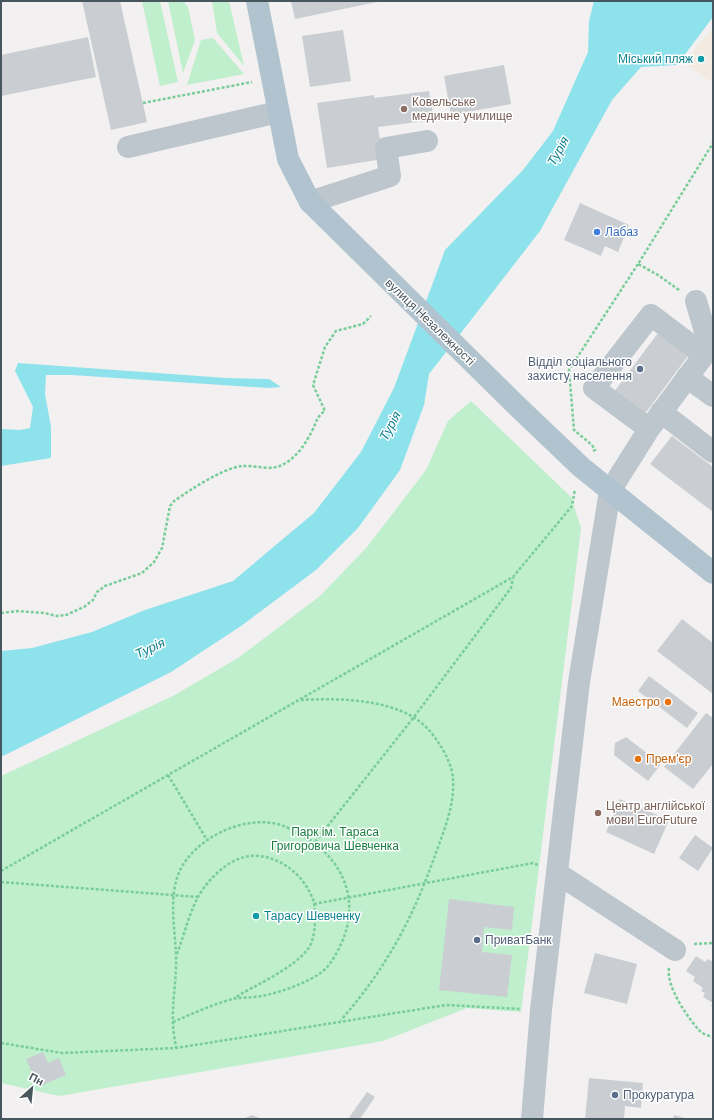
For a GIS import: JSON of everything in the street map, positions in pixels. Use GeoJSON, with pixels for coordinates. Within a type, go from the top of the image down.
{"type":"FeatureCollection","features":[{"type":"Feature","properties":{"kind":"main road","name":"вулиця Незалежності"},"geometry":{"type":"LineString","coordinates":[[257,1],[288,159],[310,202],[581,467],[713,573]]}},
{"type":"Feature","properties":{"kind":"street"},"geometry":{"type":"LineString","coordinates":[[128,147],[278,112]]}},
{"type":"Feature","properties":{"kind":"street"},"geometry":{"type":"LineString","coordinates":[[310,202],[390,176],[386,148],[427,141]]}},
{"type":"Feature","properties":{"kind":"street"},"geometry":{"type":"LineString","coordinates":[[532,1119],[541,1010],[579,682],[610,491],[655,421],[704,355],[706,335],[696,301]]}},
{"type":"Feature","properties":{"kind":"street"},"geometry":{"type":"LineString","coordinates":[[704,355],[651,314],[594,388],[713,452]]}},
{"type":"Feature","properties":{"kind":"street"},"geometry":{"type":"LineString","coordinates":[[687,377],[713,396]]}},
{"type":"Feature","properties":{"kind":"street"},"geometry":{"type":"LineString","coordinates":[[557,873],[675,950]]}},
{"type":"Feature","properties":{"kind":"path"},"geometry":{"type":"LineString","coordinates":[[143,103],[255,81]]}},
{"type":"Feature","properties":{"kind":"path"},"geometry":{"type":"LineString","coordinates":[[696,301],[638,264],[713,142]]}},
{"type":"Feature","properties":{"kind":"path"},"geometry":{"type":"LineString","coordinates":[[1,613],[17,611],[44,613],[57,616],[66,615],[84,607],[93,600],[97,592],[105,586],[142,573],[154,562],[162,548],[170,506],[174,501],[207,480],[241,466],[280,466],[286,463],[301,450],[314,427],[317,417],[324,411],[312,385],[325,346],[336,331],[363,324],[371,316]]}},
{"type":"Feature","properties":{"kind":"path"},"geometry":{"type":"LineString","coordinates":[[1,871],[513,577],[572,506],[581,467]]}},
{"type":"Feature","properties":{"kind":"path"},"geometry":{"type":"LineString","coordinates":[[314,842],[414,717],[511,588],[513,577]]}},
{"type":"Feature","properties":{"kind":"path"},"geometry":{"type":"LineString","coordinates":[[300,700],[332,698],[382,705],[414,717],[430,730],[444,752],[453,778],[451,803],[425,883],[398,942],[358,1000],[341,1021]]}},
{"type":"Feature","properties":{"kind":"path"},"geometry":{"type":"LineString","coordinates":[[168,775],[207,840]]}},
{"type":"Feature","properties":{"kind":"path"},"geometry":{"type":"LineString","coordinates":[[176,1048],[173,1022],[176,956],[174,929],[175,894],[178,874],[191,854],[207,840],[222,831],[243,825],[264,823],[277,824],[314,842],[331,858],[344,881],[350,915],[342,942],[323,971],[307,980],[261,996],[233,999]]}},
{"type":"Feature","properties":{"kind":"path"},"geometry":{"type":"LineString","coordinates":[[173,1022],[233,999],[298,960],[308,949],[314,934],[314,904],[311,894],[302,878],[283,864],[265,857],[257,856],[250,856],[234,861],[219,871],[198,897],[176,956]]}},
{"type":"Feature","properties":{"kind":"path"},"geometry":{"type":"LineString","coordinates":[[314,904],[533,863],[557,873]]}},
{"type":"Feature","properties":{"kind":"path"},"geometry":{"type":"LineString","coordinates":[[1,882],[175,894],[198,897]]}},
{"type":"Feature","properties":{"kind":"path"},"geometry":{"type":"LineString","coordinates":[[675,950],[670,963],[668,976],[672,991],[700,1031],[713,1037]]}},
{"type":"Feature","properties":{"kind":"path"},"geometry":{"type":"LineString","coordinates":[[1,1043],[62,1053],[176,1048],[446,1005],[541,1010]]}},
{"type":"Feature","properties":{"kind":"green space"},"geometry":{"type":"Polygon","coordinates":[[[142,1],[160,1],[178,82],[160,86],[142,1]]]}},
{"type":"Feature","properties":{"kind":"green space"},"geometry":{"type":"Polygon","coordinates":[[[168,1],[183,1],[188,7],[195,40],[183,73],[168,1]]]}},
{"type":"Feature","properties":{"kind":"green space"},"geometry":{"type":"Polygon","coordinates":[[[212,1],[229,1],[244,66],[217,33],[212,1]]]}},
{"type":"Feature","properties":{"kind":"green space"},"geometry":{"type":"Polygon","coordinates":[[[213,38],[244,74],[187,85],[201,40],[213,38]]]}},
{"type":"Feature","properties":{"kind":"green space","name":"Парк ім. Тараса Григоровича Шевченка"},"geometry":{"type":"Polygon","coordinates":[[[471,401],[571,497],[581,528],[521,1012],[467,1008],[383,1041],[59,1096],[1,1083],[1,776],[173,696],[238,658],[320,596],[367,547],[426,470],[448,421],[471,401]]]}},
{"type":"Feature","properties":{"kind":"sand","name":"Міський пляж"},"geometry":{"type":"Polygon","coordinates":[[[713,29],[713,83],[685,64],[697,45],[713,29]]]}},
{"type":"Feature","properties":{"kind":"water","name":"Турія"},"geometry":{"type":"Polygon","coordinates":[[[594,1],[713,1],[713,17],[677,65],[641,67],[612,100],[540,231],[429,374],[424,405],[400,470],[358,528],[316,570],[241,626],[171,672],[1,757],[1,651],[32,648],[92,632],[145,610],[233,581],[314,513],[361,452],[394,388],[445,250],[523,170],[553,131],[588,52],[589,21],[594,1]]]}},
{"type":"Feature","properties":{"kind":"water"},"geometry":{"type":"Polygon","coordinates":[[[18,363],[226,378],[269,379],[281,387],[268,388],[72,375],[46,375],[45,394],[51,427],[51,458],[1,466],[1,429],[20,430],[30,428],[33,407],[15,371],[18,363]]]}},
{"type":"Feature","properties":{"kind":"building"},"geometry":{"type":"Polygon","coordinates":[[[82,1],[120,1],[147,122],[111,130],[82,1]]]}},
{"type":"Feature","properties":{"kind":"building"},"geometry":{"type":"Polygon","coordinates":[[[291,1],[377,1],[377,2],[295,19],[291,1]]]}},
{"type":"Feature","properties":{"kind":"building"},"geometry":{"type":"Polygon","coordinates":[[[343,30],[351,81],[310,87],[302,36],[343,30]]]}},
{"type":"Feature","properties":{"kind":"building"},"geometry":{"type":"Polygon","coordinates":[[[88,37],[96,77],[1,96],[1,55],[88,37]]]}},
{"type":"Feature","properties":{"kind":"building"},"geometry":{"type":"Polygon","coordinates":[[[504,65],[511,104],[451,115],[444,76],[504,65]]]}},
{"type":"Feature","properties":{"kind":"building"},"geometry":{"type":"Polygon","coordinates":[[[429,91],[434,120],[378,127],[383,159],[327,168],[317,103],[374,95],[374,98],[429,91]]]}},
{"type":"Feature","properties":{"kind":"building","name":"Лабаз"},"geometry":{"type":"Polygon","coordinates":[[[580,203],[629,225],[618,252],[605,246],[601,256],[564,240],[580,203]]]}},
{"type":"Feature","properties":{"kind":"building"},"geometry":{"type":"Polygon","coordinates":[[[658,333],[688,356],[644,415],[614,392],[658,333]]]}},
{"type":"Feature","properties":{"kind":"building"},"geometry":{"type":"Polygon","coordinates":[[[672,436],[713,467],[713,512],[650,464],[672,436]]]}},
{"type":"Feature","properties":{"kind":"building"},"geometry":{"type":"Polygon","coordinates":[[[682,619],[713,643],[713,694],[657,651],[682,619]]]}},
{"type":"Feature","properties":{"kind":"building","name":"Маестро"},"geometry":{"type":"Polygon","coordinates":[[[649,676],[698,713],[687,728],[638,691],[649,676]]]}},
{"type":"Feature","properties":{"kind":"building"},"geometry":{"type":"Polygon","coordinates":[[[706,713],[713,718],[713,764],[693,789],[664,767],[706,713]]]}},
{"type":"Feature","properties":{"kind":"building","name":"Прем'єр"},"geometry":{"type":"Polygon","coordinates":[[[626,737],[661,764],[648,781],[614,755],[615,743],[626,737]]]}},
{"type":"Feature","properties":{"kind":"building"},"geometry":{"type":"Polygon","coordinates":[[[620,799],[669,820],[654,854],[606,832],[620,799]]]}},
{"type":"Feature","properties":{"kind":"building"},"geometry":{"type":"Polygon","coordinates":[[[695,835],[713,848],[698,871],[679,858],[695,835]]]}},
{"type":"Feature","properties":{"kind":"building"},"geometry":{"type":"Polygon","coordinates":[[[449,899],[514,907],[512,930],[484,927],[482,952],[512,955],[507,997],[439,990],[449,899]]]}},
{"type":"Feature","properties":{"kind":"building"},"geometry":{"type":"Polygon","coordinates":[[[595,953],[637,964],[627,1004],[584,993],[595,953]]]}},
{"type":"Feature","properties":{"kind":"building"},"geometry":{"type":"Polygon","coordinates":[[[696,956],[705,962],[708,959],[713,962],[713,1003],[703,997],[705,993],[701,991],[703,988],[693,981],[695,977],[686,971],[696,956]]]}},
{"type":"Feature","properties":{"kind":"building"},"geometry":{"type":"Polygon","coordinates":[[[43,1052],[48,1063],[59,1058],[66,1075],[38,1087],[26,1059],[43,1052]]]}},
{"type":"Feature","properties":{"kind":"building","name":"Прокуратура"},"geometry":{"type":"Polygon","coordinates":[[[589,1078],[643,1083],[641,1108],[625,1106],[624,1119],[585,1119],[589,1078]]]}},
{"type":"Feature","properties":{"kind":"building"},"geometry":{"type":"Polygon","coordinates":[[[367,1092],[375,1097],[360,1119],[348,1119],[367,1092]]]}},
{"type":"Feature","properties":{"kind":"building"},"geometry":{"type":"Polygon","coordinates":[[[252,1115],[262,1119],[243,1119],[252,1115]]]}},
{"type":"Feature","properties":{"kind":"building"},"geometry":{"type":"Polygon","coordinates":[[[674,1115],[688,1119],[673,1119],[674,1115]]]}},
{"type":"Feature","properties":{"kind":"place","name":"Міський пляж"},"geometry":{"type":"Point","coordinates":[701,59]}},
{"type":"Feature","properties":{"kind":"place","name":"Ковельське медичне училище"},"geometry":{"type":"Point","coordinates":[404,109]}},
{"type":"Feature","properties":{"kind":"place","name":"Лабаз"},"geometry":{"type":"Point","coordinates":[597,232]}},
{"type":"Feature","properties":{"kind":"place","name":"Відділ соціального захисту населення"},"geometry":{"type":"Point","coordinates":[640,369]}},
{"type":"Feature","properties":{"kind":"place","name":"Маестро"},"geometry":{"type":"Point","coordinates":[668,702]}},
{"type":"Feature","properties":{"kind":"place","name":"Прем'єр"},"geometry":{"type":"Point","coordinates":[638,759]}},
{"type":"Feature","properties":{"kind":"place","name":"Центр англійської мови EuroFuture"},"geometry":{"type":"Point","coordinates":[598,813]}},
{"type":"Feature","properties":{"kind":"place","name":"Тарасу Шевченку"},"geometry":{"type":"Point","coordinates":[256,916]}},
{"type":"Feature","properties":{"kind":"place","name":"ПриватБанк"},"geometry":{"type":"Point","coordinates":[477,940]}},
{"type":"Feature","properties":{"kind":"place","name":"Прокуратура"},"geometry":{"type":"Point","coordinates":[615,1095]}}]}
